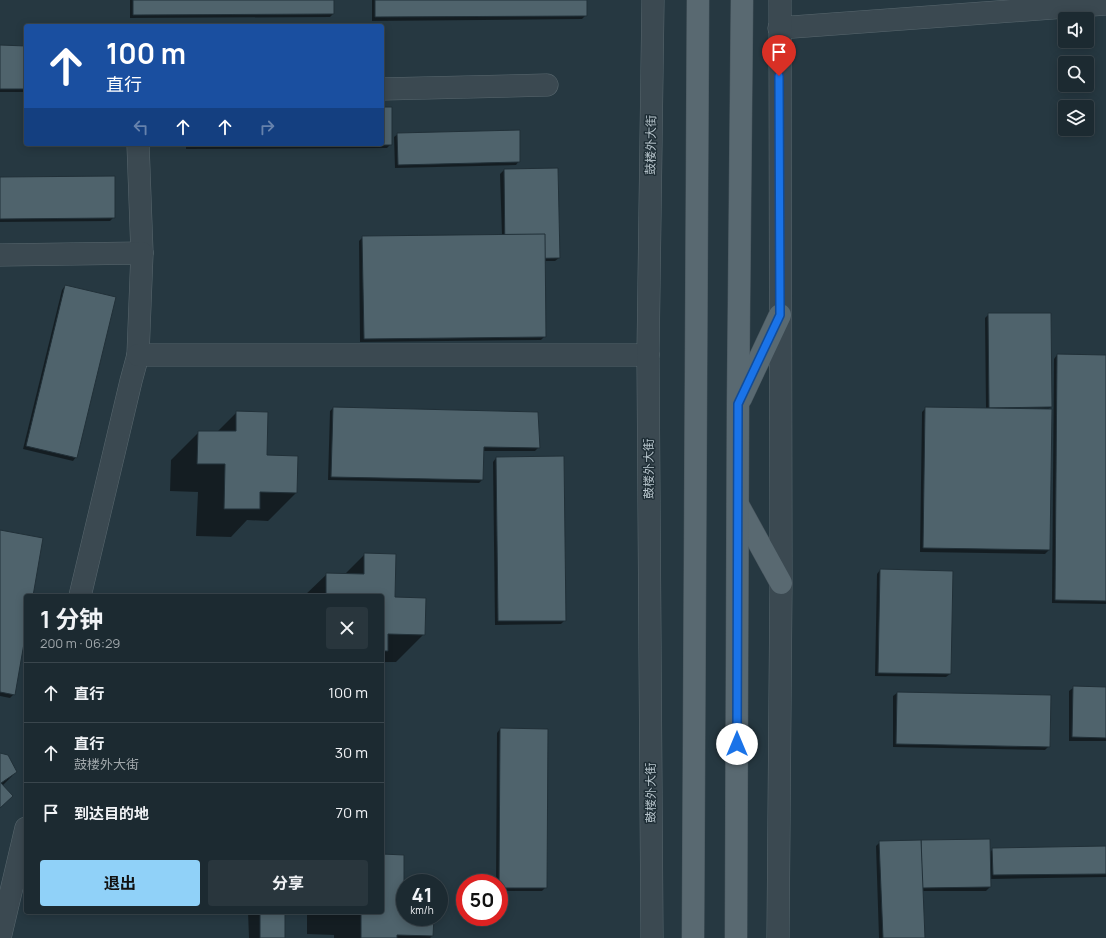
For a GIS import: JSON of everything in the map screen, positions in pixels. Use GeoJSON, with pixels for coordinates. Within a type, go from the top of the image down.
{"type":"FeatureCollection","features":[{"type":"Feature","properties":{"kind":"main road"},"geometry":{"type":"LineString","coordinates":[[693,938],[698,0]]}},
{"type":"Feature","properties":{"kind":"main road"},"geometry":{"type":"LineString","coordinates":[[736,938],[738,404],[742,0]]}},
{"type":"Feature","properties":{"kind":"main road"},"geometry":{"type":"LineString","coordinates":[[738,404],[780,315]]}},
{"type":"Feature","properties":{"kind":"main road"},"geometry":{"type":"LineString","coordinates":[[738,504],[780,584]]}},
{"type":"Feature","properties":{"kind":"street","name":"鼓楼外大街"},"geometry":{"type":"LineString","coordinates":[[652,938],[648,355],[653,0]]}},
{"type":"Feature","properties":{"kind":"street"},"geometry":{"type":"LineString","coordinates":[[778,938],[780,584],[780,0]]}},
{"type":"Feature","properties":{"kind":"street"},"geometry":{"type":"LineString","coordinates":[[779,28],[1106,4]]}},
{"type":"Feature","properties":{"kind":"street"},"geometry":{"type":"LineString","coordinates":[[384,89],[547,85]]}},
{"type":"Feature","properties":{"kind":"street"},"geometry":{"type":"LineString","coordinates":[[80,594],[138,356],[142,253],[138,146]]}},
{"type":"Feature","properties":{"kind":"street"},"geometry":{"type":"LineString","coordinates":[[0,255],[142,253]]}},
{"type":"Feature","properties":{"kind":"street"},"geometry":{"type":"LineString","coordinates":[[138,356],[648,355]]}},
{"type":"Feature","properties":{"kind":"street"},"geometry":{"type":"LineString","coordinates":[[0,938],[24,836]]}},
{"type":"Feature","properties":{"kind":"building"},"geometry":{"type":"Polygon","coordinates":[[[133,0],[334,0],[334,14],[133,15],[133,0]]]}},
{"type":"Feature","properties":{"kind":"building"},"geometry":{"type":"Polygon","coordinates":[[[375,0],[587,0],[587,16],[375,17],[375,0]]]}},
{"type":"Feature","properties":{"kind":"building"},"geometry":{"type":"Polygon","coordinates":[[[0,45],[24,46],[24,89],[0,89],[0,45]]]}},
{"type":"Feature","properties":{"kind":"building"},"geometry":{"type":"Polygon","coordinates":[[[384,107],[392,107],[392,145],[384,145],[384,107]]]}},
{"type":"Feature","properties":{"kind":"building"},"geometry":{"type":"Polygon","coordinates":[[[520,130],[520,162],[398,165],[397,133],[520,130]]]}},
{"type":"Feature","properties":{"kind":"building"},"geometry":{"type":"Polygon","coordinates":[[[558,168],[560,258],[505,259],[504,169],[558,168]]]}},
{"type":"Feature","properties":{"kind":"building"},"geometry":{"type":"Polygon","coordinates":[[[115,176],[115,218],[0,219],[0,177],[115,176]]]}},
{"type":"Feature","properties":{"kind":"building"},"geometry":{"type":"Polygon","coordinates":[[[545,234],[546,337],[364,339],[362,236],[545,234]]]}},
{"type":"Feature","properties":{"kind":"building"},"geometry":{"type":"Polygon","coordinates":[[[65,285],[116,297],[77,458],[26,446],[65,285]]]}},
{"type":"Feature","properties":{"kind":"building"},"geometry":{"type":"Polygon","coordinates":[[[988,313],[1051,313],[1052,407],[989,408],[988,313]]]}},
{"type":"Feature","properties":{"kind":"building"},"geometry":{"type":"Polygon","coordinates":[[[1057,354],[1106,355],[1106,601],[1055,600],[1057,354]]]}},
{"type":"Feature","properties":{"kind":"building"},"geometry":{"type":"Polygon","coordinates":[[[333,407],[538,412],[540,448],[484,447],[483,480],[331,477],[333,407]]]}},
{"type":"Feature","properties":{"kind":"building"},"geometry":{"type":"Polygon","coordinates":[[[925,407],[1052,409],[1050,550],[923,548],[925,407]]]}},
{"type":"Feature","properties":{"kind":"building"},"geometry":{"type":"Polygon","coordinates":[[[236,411],[268,412],[267,455],[298,456],[297,493],[260,492],[260,509],[224,509],[225,464],[197,464],[198,431],[236,431],[236,411]]]}},
{"type":"Feature","properties":{"kind":"building"},"geometry":{"type":"Polygon","coordinates":[[[564,456],[566,621],[498,621],[496,457],[564,456]]]}},
{"type":"Feature","properties":{"kind":"building"},"geometry":{"type":"Polygon","coordinates":[[[0,530],[43,538],[33,594],[24,594],[24,643],[15,695],[0,692],[0,530]]]}},
{"type":"Feature","properties":{"kind":"building"},"geometry":{"type":"Polygon","coordinates":[[[364,553],[396,554],[395,597],[426,598],[425,635],[388,634],[388,651],[384,651],[384,594],[326,594],[326,573],[364,574],[364,553]]]}},
{"type":"Feature","properties":{"kind":"building"},"geometry":{"type":"Polygon","coordinates":[[[880,569],[953,571],[951,674],[878,673],[880,569]]]}},
{"type":"Feature","properties":{"kind":"building"},"geometry":{"type":"Polygon","coordinates":[[[1073,686],[1106,687],[1106,738],[1072,737],[1073,686]]]}},
{"type":"Feature","properties":{"kind":"building"},"geometry":{"type":"Polygon","coordinates":[[[897,692],[1051,695],[1050,747],[896,744],[897,692]]]}},
{"type":"Feature","properties":{"kind":"building"},"geometry":{"type":"Polygon","coordinates":[[[500,728],[548,729],[547,888],[508,888],[508,874],[499,874],[500,728]]]}},
{"type":"Feature","properties":{"kind":"building"},"geometry":{"type":"Polygon","coordinates":[[[0,753],[8,755],[17,772],[1,783],[13,796],[0,808],[0,753]]]}},
{"type":"Feature","properties":{"kind":"building"},"geometry":{"type":"Polygon","coordinates":[[[990,839],[991,887],[922,888],[921,840],[990,839]]]}},
{"type":"Feature","properties":{"kind":"building"},"geometry":{"type":"Polygon","coordinates":[[[921,840],[925,938],[883,938],[879,841],[921,840]]]}},
{"type":"Feature","properties":{"kind":"building"},"geometry":{"type":"Polygon","coordinates":[[[1106,846],[1106,874],[993,875],[992,848],[1106,846]]]}},
{"type":"Feature","properties":{"kind":"building"},"geometry":{"type":"Polygon","coordinates":[[[384,854],[404,855],[404,874],[396,874],[396,926],[434,926],[433,936],[397,935],[397,938],[361,938],[361,914],[384,914],[384,854]]]}},
{"type":"Feature","properties":{"kind":"building"},"geometry":{"type":"Polygon","coordinates":[[[260,914],[285,914],[285,938],[260,938],[260,914]]]}},
{"type":"Feature","properties":{"kind":"route"},"geometry":{"type":"LineString","coordinates":[[737,744],[738,404],[780,315],[779,76]]}}]}
